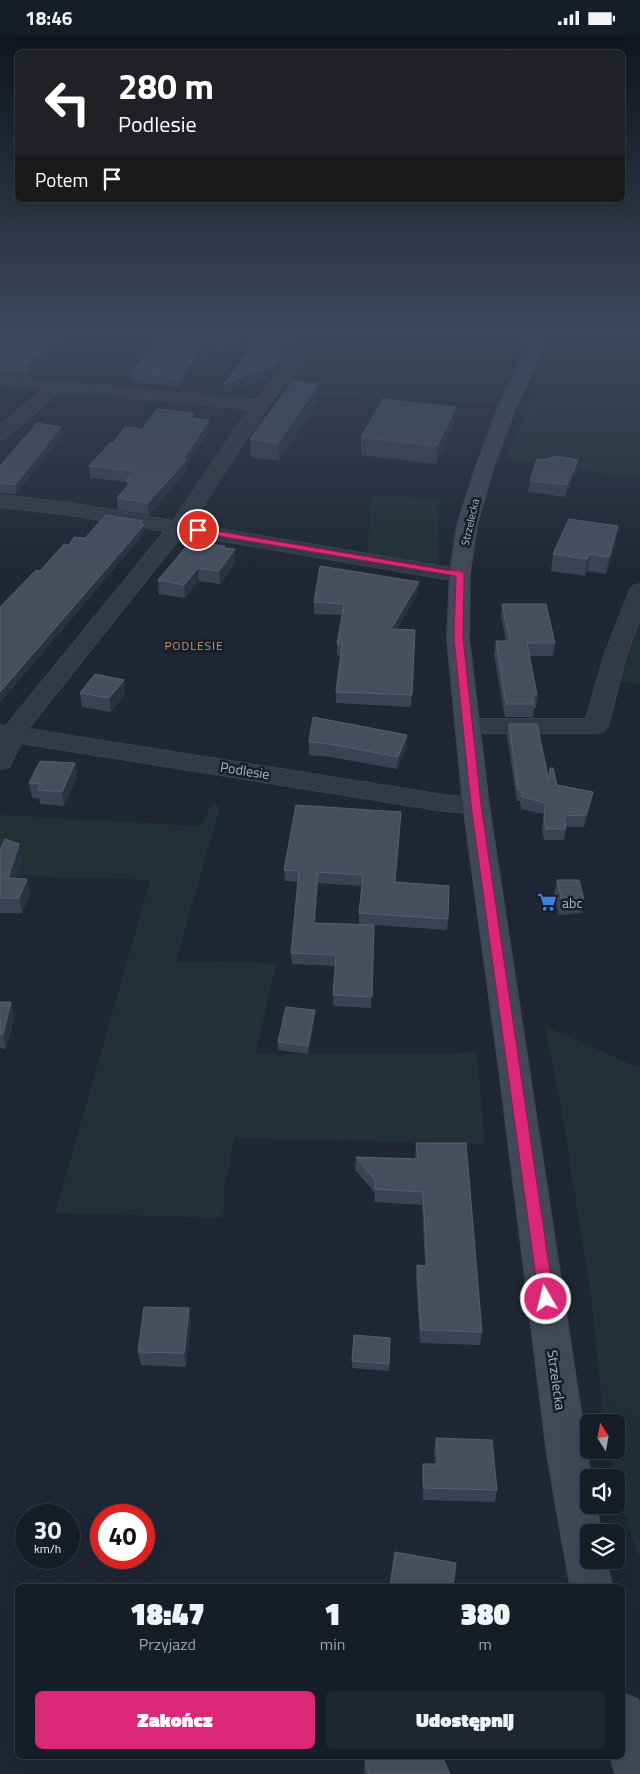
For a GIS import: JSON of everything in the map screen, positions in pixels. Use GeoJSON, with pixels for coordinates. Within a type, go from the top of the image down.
{"type":"FeatureCollection","features":[{"type":"Feature","properties":{"kind":"street"},"geometry":{"type":"LineString","coordinates":[[0,433],[25,412]]}},
{"type":"Feature","properties":{"kind":"street"},"geometry":{"type":"LineString","coordinates":[[0,762],[7,732],[179,527],[255,412]]}},
{"type":"Feature","properties":{"kind":"street","name":"Strzelecka"},"geometry":{"type":"LineString","coordinates":[[505,412],[485,465],[467,525],[460,573],[458,638],[476,805],[515,1070],[567,1455],[592,1584]]}},
{"type":"Feature","properties":{"kind":"street"},"geometry":{"type":"LineString","coordinates":[[0,501],[70,509],[445,573],[460,573]]}},
{"type":"Feature","properties":{"kind":"street"},"geometry":{"type":"LineString","coordinates":[[467,726],[596,726],[615,656],[640,590]]}},
{"type":"Feature","properties":{"kind":"street","name":"Podlesie"},"geometry":{"type":"LineString","coordinates":[[7,732],[444,803],[476,805]]}},
{"type":"Feature","properties":{"kind":"street"},"geometry":{"type":"LineString","coordinates":[[625,1726],[638,1774]]}},
{"type":"Feature","properties":{"kind":"shaded area"},"geometry":{"type":"Polygon","coordinates":[[[526,412],[640,412],[640,479],[506,459],[526,412]]]}},
{"type":"Feature","properties":{"kind":"shaded area"},"geometry":{"type":"Polygon","coordinates":[[[372,496],[439,498],[438,568],[367,557],[372,496]]]}},
{"type":"Feature","properties":{"kind":"shaded area"},"geometry":{"type":"Polygon","coordinates":[[[640,613],[640,684],[614,681],[640,613]]]}},
{"type":"Feature","properties":{"kind":"shaded area"},"geometry":{"type":"Polygon","coordinates":[[[212,803],[220,807],[176,961],[277,963],[255,1054],[477,1053],[485,1144],[235,1138],[225,1184],[223,1218],[55,1213],[150,880],[0,876],[0,815],[201,826],[212,803]]]}},
{"type":"Feature","properties":{"kind":"shaded area"},"geometry":{"type":"Polygon","coordinates":[[[545,1026],[637,1067],[640,1064],[640,1559],[624,1514],[625,1469],[611,1469],[609,1459],[625,1459],[625,1414],[603,1414],[592,1305],[563,1118],[545,1026]]]}},
{"type":"Feature","properties":{"kind":"building"},"geometry":{"type":"Polygon","coordinates":[[[155,412],[194,413],[190,418],[209,420],[183,459],[187,459],[148,503],[117,498],[131,482],[126,481],[133,471],[89,466],[110,443],[113,443],[125,427],[142,429],[155,412]]]}},
{"type":"Feature","properties":{"kind":"building"},"geometry":{"type":"Polygon","coordinates":[[[270,412],[299,412],[278,443],[250,439],[270,412]]]}},
{"type":"Feature","properties":{"kind":"building"},"geometry":{"type":"Polygon","coordinates":[[[375,412],[453,412],[437,446],[361,437],[375,412]]]}},
{"type":"Feature","properties":{"kind":"building"},"geometry":{"type":"Polygon","coordinates":[[[37,423],[61,427],[15,485],[0,483],[0,466],[37,423]]]}},
{"type":"Feature","properties":{"kind":"building"},"geometry":{"type":"Polygon","coordinates":[[[553,456],[578,460],[567,485],[530,481],[537,459],[546,460],[553,456]]]}},
{"type":"Feature","properties":{"kind":"building"},"geometry":{"type":"Polygon","coordinates":[[[106,515],[143,521],[141,524],[144,525],[0,692],[0,607],[36,570],[40,571],[64,544],[69,545],[74,537],[85,538],[106,515]]]}},
{"type":"Feature","properties":{"kind":"building"},"geometry":{"type":"Polygon","coordinates":[[[569,519],[618,526],[609,557],[590,554],[587,559],[553,554],[569,519]]]}},
{"type":"Feature","properties":{"kind":"building"},"geometry":{"type":"Polygon","coordinates":[[[191,541],[235,549],[219,571],[198,568],[184,585],[158,580],[191,541]]]}},
{"type":"Feature","properties":{"kind":"building"},"geometry":{"type":"Polygon","coordinates":[[[320,566],[419,582],[391,629],[415,630],[412,695],[336,692],[342,644],[337,644],[344,604],[314,602],[320,566]]]}},
{"type":"Feature","properties":{"kind":"building"},"geometry":{"type":"Polygon","coordinates":[[[502,604],[546,604],[555,643],[527,643],[537,695],[532,695],[534,704],[506,704],[496,641],[510,641],[502,604]]]}},
{"type":"Feature","properties":{"kind":"building"},"geometry":{"type":"Polygon","coordinates":[[[95,674],[124,680],[109,698],[80,693],[95,674]]]}},
{"type":"Feature","properties":{"kind":"building"},"geometry":{"type":"Polygon","coordinates":[[[313,717],[407,735],[398,757],[330,744],[309,742],[313,717]]]}},
{"type":"Feature","properties":{"kind":"building"},"geometry":{"type":"Polygon","coordinates":[[[509,724],[537,724],[549,781],[550,768],[553,768],[557,785],[593,792],[586,815],[564,816],[566,829],[546,829],[544,816],[546,803],[522,797],[521,790],[518,790],[509,724]]]}},
{"type":"Feature","properties":{"kind":"building"},"geometry":{"type":"Polygon","coordinates":[[[40,761],[75,763],[62,792],[38,790],[41,784],[29,783],[40,761]]]}},
{"type":"Feature","properties":{"kind":"building"},"geometry":{"type":"Polygon","coordinates":[[[296,805],[401,812],[395,882],[449,886],[448,919],[359,913],[363,875],[318,872],[314,923],[374,925],[372,997],[333,995],[336,955],[291,953],[299,871],[284,870],[296,805]]]}},
{"type":"Feature","properties":{"kind":"building"},"geometry":{"type":"Polygon","coordinates":[[[5,839],[19,844],[8,878],[27,879],[19,898],[0,898],[0,850],[5,839]]]}},
{"type":"Feature","properties":{"kind":"building"},"geometry":{"type":"Polygon","coordinates":[[[557,880],[579,880],[584,899],[562,901],[557,880]]]}},
{"type":"Feature","properties":{"kind":"building"},"geometry":{"type":"Polygon","coordinates":[[[0,1002],[11,1002],[3,1034],[0,1034],[0,1002]]]}},
{"type":"Feature","properties":{"kind":"building"},"geometry":{"type":"Polygon","coordinates":[[[286,1007],[315,1010],[308,1046],[278,1042],[286,1007]]]}},
{"type":"Feature","properties":{"kind":"building"},"geometry":{"type":"Polygon","coordinates":[[[416,1143],[466,1143],[482,1332],[421,1330],[417,1265],[427,1266],[423,1192],[375,1189],[375,1180],[356,1157],[418,1159],[416,1143]]]}},
{"type":"Feature","properties":{"kind":"building"},"geometry":{"type":"Polygon","coordinates":[[[144,1307],[189,1308],[184,1353],[138,1352],[144,1307]]]}},
{"type":"Feature","properties":{"kind":"building"},"geometry":{"type":"Polygon","coordinates":[[[354,1335],[390,1338],[389,1364],[352,1361],[354,1335]]]}},
{"type":"Feature","properties":{"kind":"building"},"geometry":{"type":"Polygon","coordinates":[[[436,1438],[492,1440],[497,1490],[424,1488],[423,1464],[438,1464],[436,1438]]]}},
{"type":"Feature","properties":{"kind":"building"},"geometry":{"type":"Polygon","coordinates":[[[395,1552],[456,1563],[453,1584],[390,1584],[395,1552]]]}},
{"type":"Feature","properties":{"kind":"building"},"geometry":{"type":"Polygon","coordinates":[[[375,1759],[443,1759],[450,1774],[369,1774],[365,1761],[375,1759]]]}},
{"type":"Feature","properties":{"kind":"place","name":"abc"},"geometry":{"type":"Point","coordinates":[547,902]}},
{"type":"Feature","properties":{"kind":"district","name":"PODLESIE"},"geometry":{"type":"Point","coordinates":[194,645]}},
{"type":"Feature","properties":{"kind":"route"},"geometry":{"type":"LineString","coordinates":[[198,530],[445,573],[460,573],[458,638],[476,805],[546,1299]]}}]}
